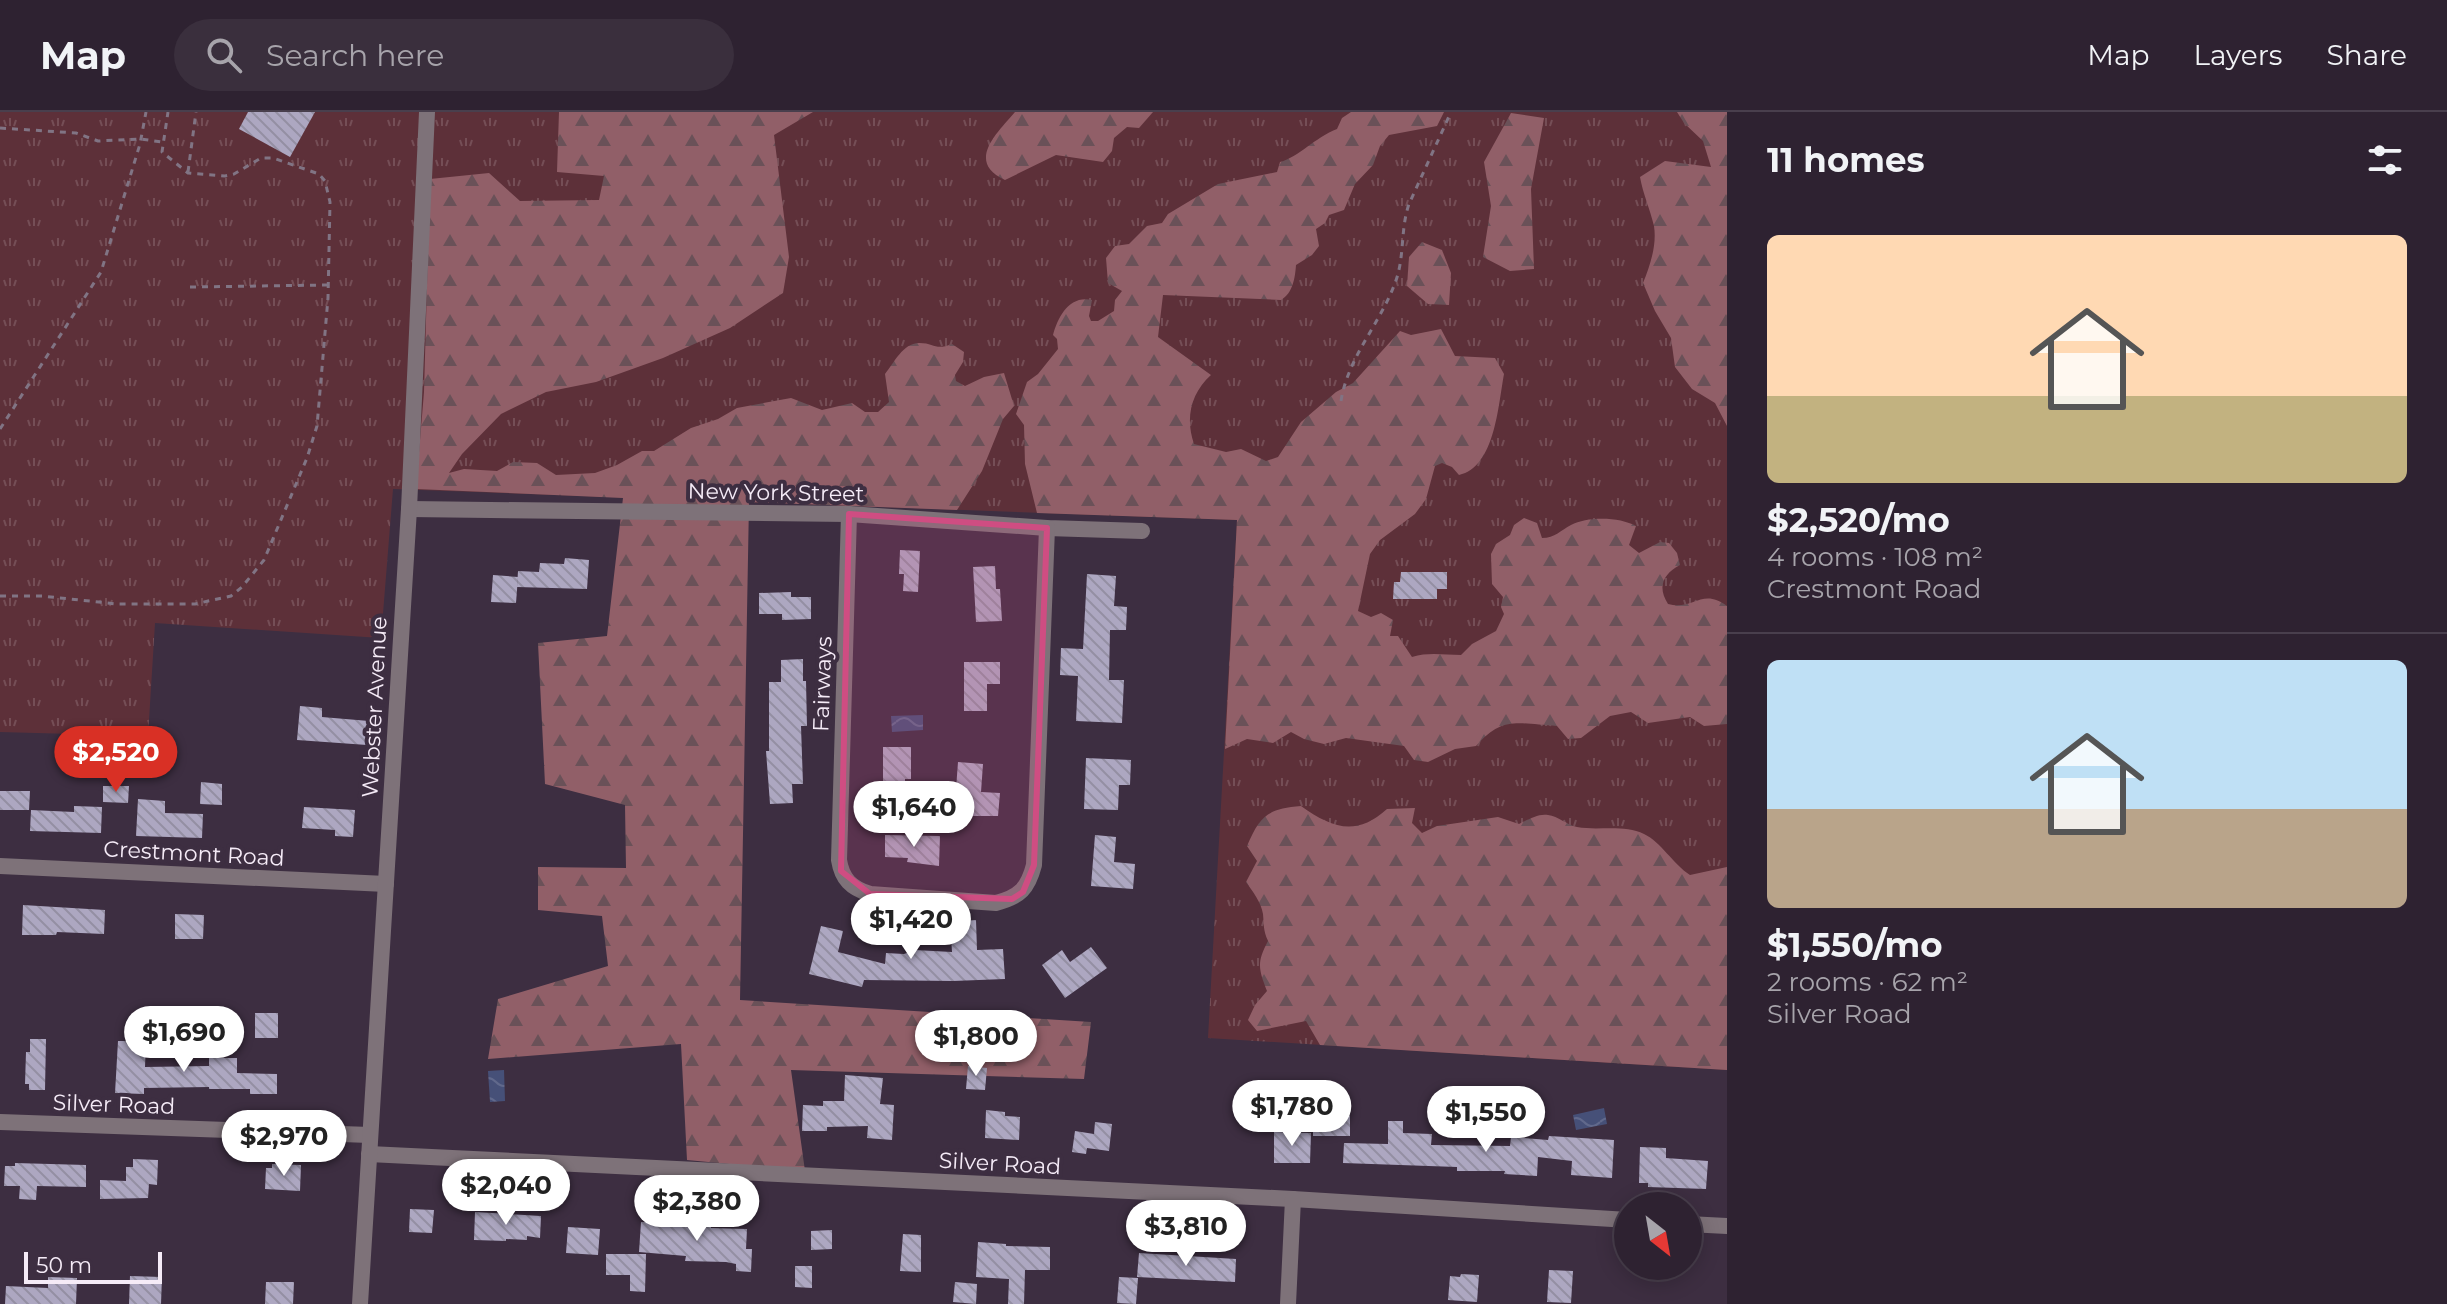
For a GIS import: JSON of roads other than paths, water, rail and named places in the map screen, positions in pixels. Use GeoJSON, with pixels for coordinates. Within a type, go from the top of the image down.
{"type":"FeatureCollection","features":[{"type":"Feature","properties":{"kind":"street","name":"Webster Avenue"},"geometry":{"type":"LineString","coordinates":[[360,1304],[409,509],[427,112]]}},
{"type":"Feature","properties":{"kind":"street","name":"New York Street"},"geometry":{"type":"LineString","coordinates":[[409,509],[849,514],[1047,528],[1142,531]]}},
{"type":"Feature","properties":{"kind":"street","name":"Fairways"},"geometry":{"type":"LineString","coordinates":[[849,514],[841,871],[847,882],[858,890],[996,903],[1023,892],[1034,865],[1047,528]]}},
{"type":"Feature","properties":{"kind":"street","name":"Crestmont Road"},"geometry":{"type":"LineString","coordinates":[[0,866],[386,884]]}},
{"type":"Feature","properties":{"kind":"street","name":"Silver Road"},"geometry":{"type":"LineString","coordinates":[[0,1122],[370,1135]]}},
{"type":"Feature","properties":{"kind":"street","name":"Silver Road"},"geometry":{"type":"LineString","coordinates":[[369,1154],[1293,1199],[1614,1219]]}},
{"type":"Feature","properties":{"kind":"street"},"geometry":{"type":"LineString","coordinates":[[1288,1304],[1293,1199]]}},
{"type":"Feature","properties":{"kind":"street"},"geometry":{"type":"LineString","coordinates":[[1702,1225],[1727,1226]]}},
{"type":"Feature","properties":{"kind":"water"},"geometry":{"type":"Polygon","coordinates":[[[923,715],[923,730],[892,732],[891,716],[923,715]]]}},
{"type":"Feature","properties":{"kind":"water"},"geometry":{"type":"Polygon","coordinates":[[[504,1070],[505,1101],[490,1102],[488,1071],[504,1070]]]}},
{"type":"Feature","properties":{"kind":"water"},"geometry":{"type":"Polygon","coordinates":[[[1604,1108],[1607,1124],[1576,1130],[1573,1115],[1604,1108]]]}}]}
